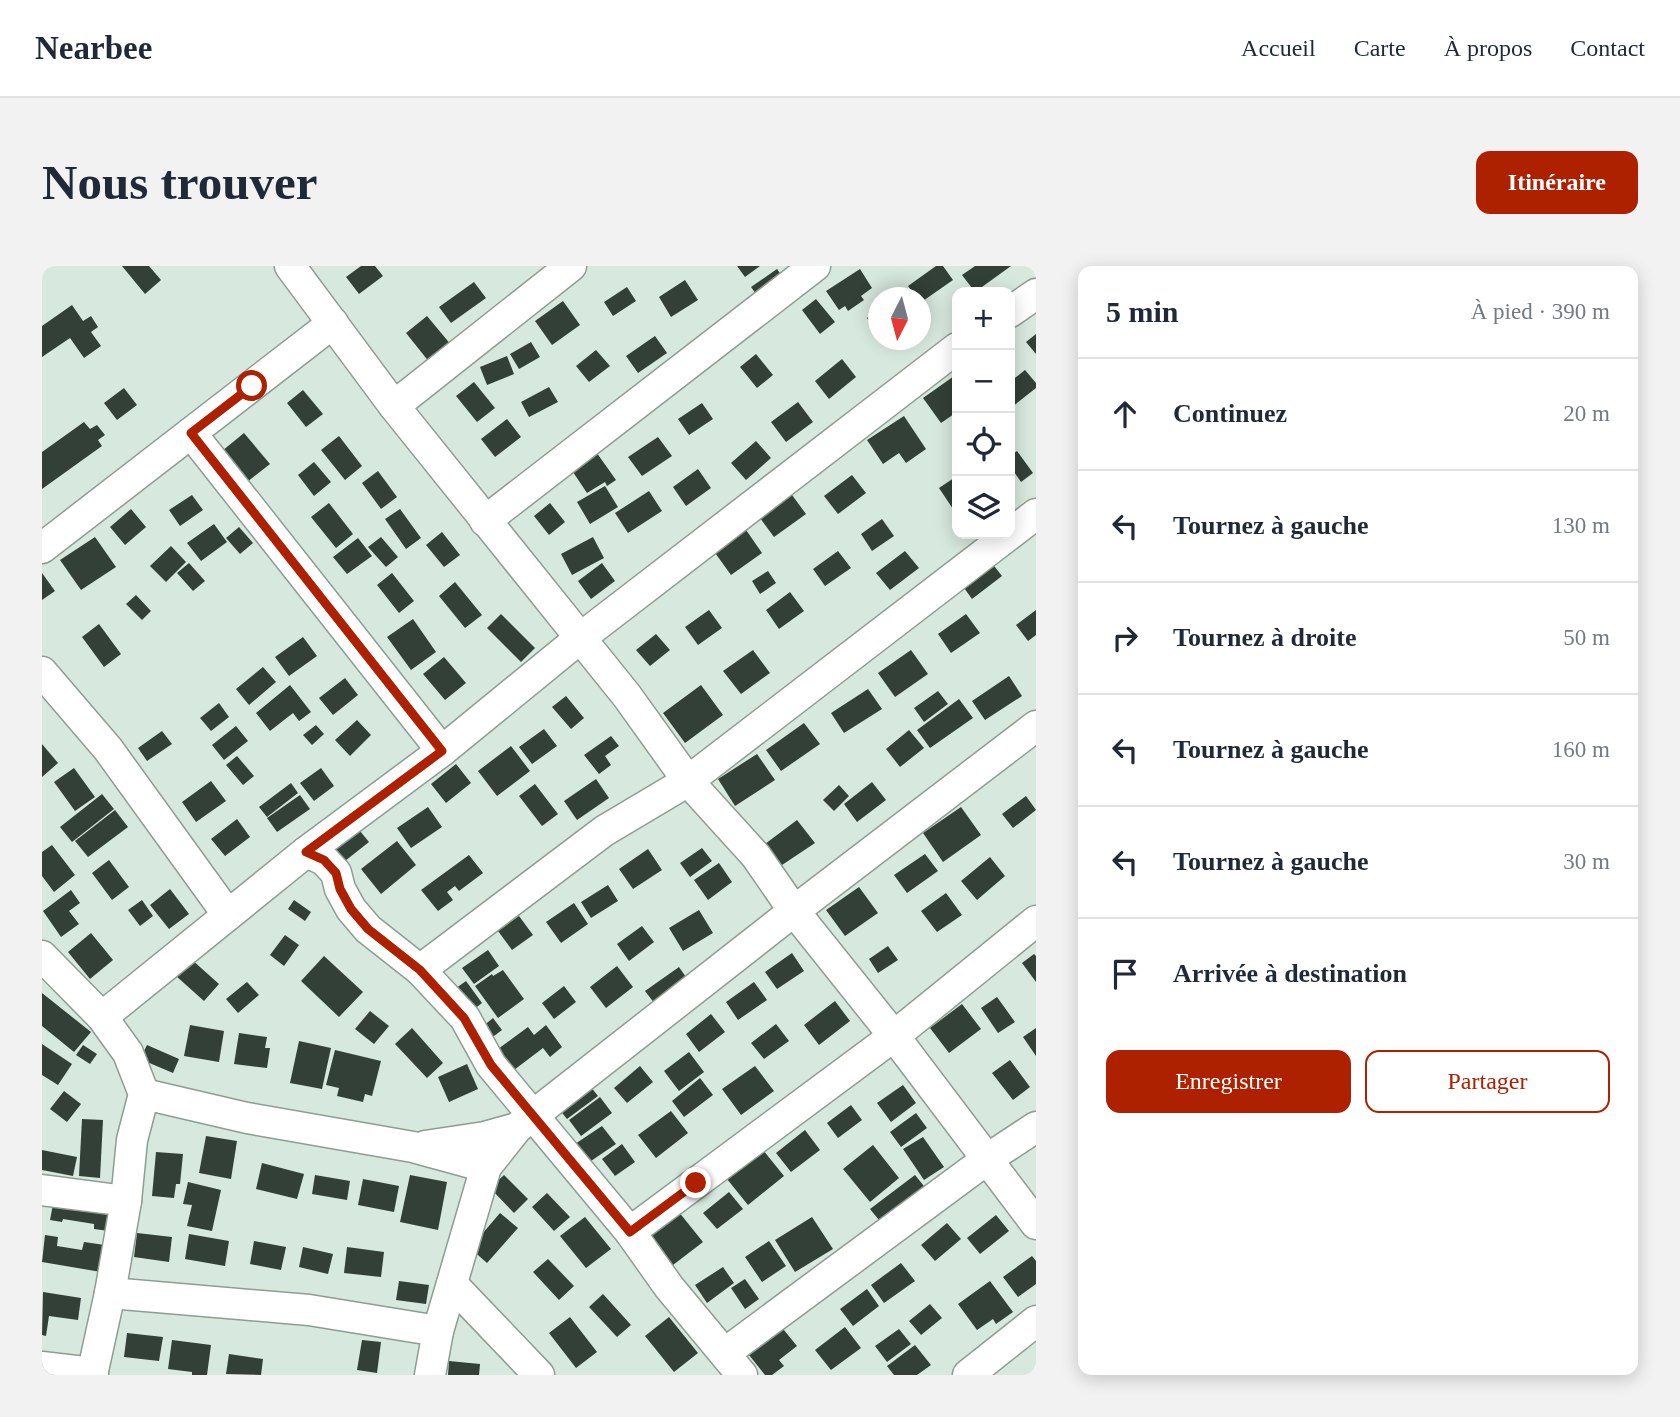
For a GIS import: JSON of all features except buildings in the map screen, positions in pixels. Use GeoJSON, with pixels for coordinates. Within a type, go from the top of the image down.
{"type":"FeatureCollection","features":[{"type":"Feature","properties":{"kind":"street"},"geometry":{"type":"LineString","coordinates":[[394,406],[570,266]]}},
{"type":"Feature","properties":{"kind":"street"},"geometry":{"type":"LineString","coordinates":[[485,521],[815,266]]}},
{"type":"Feature","properties":{"kind":"street"},"geometry":{"type":"LineString","coordinates":[[302,270],[333,323],[394,406],[627,696],[688,781],[756,856],[794,911],[894,1036],[1036,1224]]}},
{"type":"Feature","properties":{"kind":"street"},"geometry":{"type":"LineString","coordinates":[[1015,309],[1036,294]]}},
{"type":"Feature","properties":{"kind":"street"},"geometry":{"type":"LineString","coordinates":[[42,548],[333,323]]}},
{"type":"Feature","properties":{"kind":"street"},"geometry":{"type":"LineString","coordinates":[[102,1017],[306,852],[442,751],[579,639],[954,350]]}},
{"type":"Feature","properties":{"kind":"street"},"geometry":{"type":"LineString","coordinates":[[191,433],[442,751]]}},
{"type":"Feature","properties":{"kind":"street"},"geometry":{"type":"LineString","coordinates":[[420,970],[604,831],[688,781],[1036,514]]}},
{"type":"Feature","properties":{"kind":"street"},"geometry":{"type":"LineString","coordinates":[[42,672],[108,749],[228,915]]}},
{"type":"Feature","properties":{"kind":"street"},"geometry":{"type":"LineString","coordinates":[[430,1375],[438,1331],[486,1167],[525,1122],[1036,726]]}},
{"type":"Feature","properties":{"kind":"street"},"geometry":{"type":"LineString","coordinates":[[306,852],[324,860],[336,873],[340,889],[351,909],[368,929],[420,970],[464,1018],[525,1122],[630,1232],[669,1287],[734,1364],[986,1160],[1036,1127]]}},
{"type":"Feature","properties":{"kind":"street"},"geometry":{"type":"LineString","coordinates":[[630,1232],[894,1036],[1036,921]]}},
{"type":"Feature","properties":{"kind":"street"},"geometry":{"type":"LineString","coordinates":[[42,956],[102,1017],[128,1053],[144,1094],[132,1140],[126,1201],[92,1374],[42,1367]]}},
{"type":"Feature","properties":{"kind":"street"},"geometry":{"type":"LineString","coordinates":[[144,1094],[247,1118],[413,1147],[486,1167]]}},
{"type":"Feature","properties":{"kind":"street"},"geometry":{"type":"LineString","coordinates":[[413,1147],[485,1137],[525,1122]]}},
{"type":"Feature","properties":{"kind":"street"},"geometry":{"type":"LineString","coordinates":[[42,1189],[126,1201]]}},
{"type":"Feature","properties":{"kind":"street"},"geometry":{"type":"LineString","coordinates":[[452,1284],[539,1375]]}},
{"type":"Feature","properties":{"kind":"street"},"geometry":{"type":"LineString","coordinates":[[110,1293],[309,1310],[438,1331]]}},
{"type":"Feature","properties":{"kind":"street"},"geometry":{"type":"LineString","coordinates":[[968,1375],[1036,1321]]}},
{"type":"Feature","properties":{"kind":"route"},"geometry":{"type":"LineString","coordinates":[[252,386],[191,433],[442,751],[306,852],[324,860],[336,873],[340,889],[351,909],[368,929],[420,970],[464,1018],[491,1065],[630,1232],[696,1183]]}}]}
